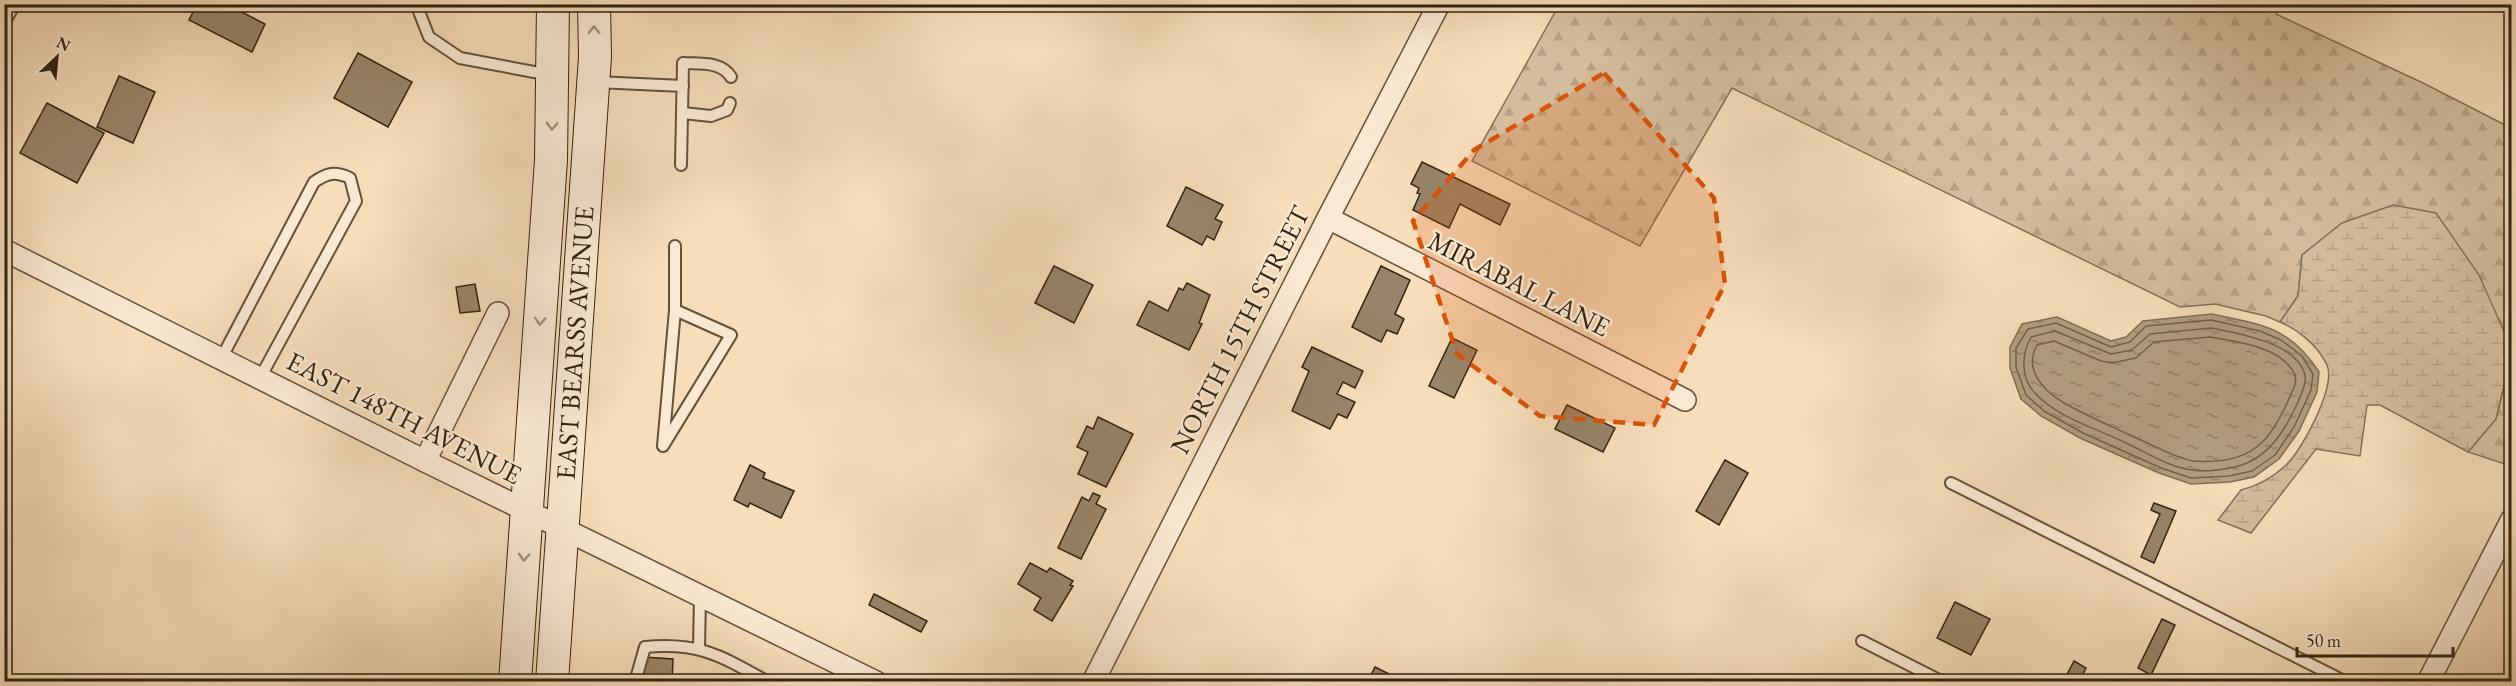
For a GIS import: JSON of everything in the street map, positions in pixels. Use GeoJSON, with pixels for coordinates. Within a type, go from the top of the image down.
{"type":"FeatureCollection","features":[{"type":"Feature","properties":{"kind":"main road","name":"EAST BEARSS AVENUE"},"geometry":{"type":"LineString","coordinates":[[515,681],[551,160],[553,4]]}},
{"type":"Feature","properties":{"kind":"main road","name":"EAST BEARSS AVENUE"},"geometry":{"type":"LineString","coordinates":[[552,681],[593,82],[594,4]]}},
{"type":"Feature","properties":{"kind":"street","name":"NORTH 15TH STREET"},"geometry":{"type":"LineString","coordinates":[[1093,681],[1439,4]]}},
{"type":"Feature","properties":{"kind":"street","name":"MIRABAL LANE"},"geometry":{"type":"LineString","coordinates":[[1328,218],[1685,400]]}},
{"type":"Feature","properties":{"kind":"street","name":"EAST 148TH AVENUE"},"geometry":{"type":"LineString","coordinates":[[4,250],[425,461],[876,681]]}},
{"type":"Feature","properties":{"kind":"street"},"geometry":{"type":"LineString","coordinates":[[425,461],[498,313]]}},
{"type":"Feature","properties":{"kind":"street"},"geometry":{"type":"LineString","coordinates":[[2428,681],[2511,519]]}},
{"type":"Feature","properties":{"kind":"lane"},"geometry":{"type":"LineString","coordinates":[[4,23],[15,4]]}},
{"type":"Feature","properties":{"kind":"lane"},"geometry":{"type":"LineString","coordinates":[[418,9],[429,37],[459,58],[553,76]]}},
{"type":"Feature","properties":{"kind":"lane"},"geometry":{"type":"LineString","coordinates":[[681,165],[683,63],[712,64],[723,68],[730,77]]}},
{"type":"Feature","properties":{"kind":"lane"},"geometry":{"type":"LineString","coordinates":[[593,82],[683,86]]}},
{"type":"Feature","properties":{"kind":"lane"},"geometry":{"type":"LineString","coordinates":[[682,113],[711,116],[727,110],[730,103]]}},
{"type":"Feature","properties":{"kind":"lane"},"geometry":{"type":"LineString","coordinates":[[221,359],[314,182],[325,174],[339,173],[350,178],[356,201],[260,378]]}},
{"type":"Feature","properties":{"kind":"lane"},"geometry":{"type":"LineString","coordinates":[[675,246],[675,310],[663,446],[731,335],[675,310]]}},
{"type":"Feature","properties":{"kind":"lane"},"geometry":{"type":"LineString","coordinates":[[1951,483],[2346,681]]}},
{"type":"Feature","properties":{"kind":"lane"},"geometry":{"type":"LineString","coordinates":[[699,648],[700,596]]}},
{"type":"Feature","properties":{"kind":"lane"},"geometry":{"type":"LineString","coordinates":[[1862,641],[1943,681]]}},
{"type":"Feature","properties":{"kind":"lane"},"geometry":{"type":"LineString","coordinates":[[635,681],[645,647],[672,644],[699,648],[768,681]]}},
{"type":"Feature","properties":{"kind":"highlighted area"},"geometry":{"type":"Polygon","coordinates":[[[1604,73],[1714,198],[1725,284],[1654,425],[1540,416],[1457,354],[1413,221],[1474,150],[1604,73]]]}},
{"type":"Feature","properties":{"kind":"green space"},"geometry":{"type":"Polygon","coordinates":[[[1559,5],[2279,5],[2276,14],[2425,84],[2511,128],[2511,466],[2468,452],[2496,419],[2510,345],[2302,255],[2298,296],[2280,322],[2266,316],[2215,304],[2180,307],[1732,88],[1640,246],[1472,161],[1559,5]]]}},
{"type":"Feature","properties":{"kind":"green space"},"geometry":{"type":"Polygon","coordinates":[[[2393,205],[2436,213],[2479,275],[2510,345],[2496,419],[2468,452],[2380,405],[2367,405],[2360,456],[2316,449],[2251,533],[2218,520],[2241,490],[2270,477],[2292,458],[2316,418],[2327,388],[2327,365],[2319,351],[2294,329],[2280,322],[2298,296],[2302,255],[2342,223],[2393,205]]]}},
{"type":"Feature","properties":{"kind":"water"},"geometry":{"type":"Polygon","coordinates":[[[2212,314],[2260,325],[2285,336],[2297,345],[2319,372],[2317,392],[2299,431],[2279,459],[2254,477],[2230,482],[2191,484],[2159,473],[2080,438],[2041,416],[2021,399],[2010,368],[2010,347],[2022,324],[2057,317],[2111,341],[2126,337],[2143,321],[2212,314]]]}},
{"type":"Feature","properties":{"kind":"building"},"geometry":{"type":"Polygon","coordinates":[[[197,4],[226,4],[265,24],[252,52],[189,20],[197,4]]]}},
{"type":"Feature","properties":{"kind":"building"},"geometry":{"type":"Polygon","coordinates":[[[358,53],[412,82],[388,127],[334,98],[358,53]]]}},
{"type":"Feature","properties":{"kind":"building"},"geometry":{"type":"Polygon","coordinates":[[[119,76],[155,92],[133,143],[97,127],[119,76]]]}},
{"type":"Feature","properties":{"kind":"building"},"geometry":{"type":"Polygon","coordinates":[[[47,103],[104,133],[77,183],[20,153],[47,103]]]}},
{"type":"Feature","properties":{"kind":"building"},"geometry":{"type":"Polygon","coordinates":[[[1422,162],[1510,204],[1500,225],[1460,204],[1449,228],[1413,210],[1420,194],[1417,193],[1419,188],[1411,184],[1422,162]]]}},
{"type":"Feature","properties":{"kind":"building"},"geometry":{"type":"Polygon","coordinates":[[[1186,187],[1223,205],[1215,219],[1222,222],[1214,240],[1207,236],[1202,245],[1167,226],[1186,187]]]}},
{"type":"Feature","properties":{"kind":"building"},"geometry":{"type":"Polygon","coordinates":[[[1054,266],[1093,285],[1074,323],[1035,303],[1054,266]]]}},
{"type":"Feature","properties":{"kind":"building"},"geometry":{"type":"Polygon","coordinates":[[[1381,266],[1410,280],[1395,314],[1404,319],[1397,334],[1387,330],[1381,342],[1352,327],[1381,266]]]}},
{"type":"Feature","properties":{"kind":"building"},"geometry":{"type":"Polygon","coordinates":[[[1187,283],[1210,295],[1199,323],[1202,324],[1189,350],[1137,325],[1149,301],[1168,311],[1179,288],[1183,290],[1187,283]]]}},
{"type":"Feature","properties":{"kind":"building"},"geometry":{"type":"Polygon","coordinates":[[[475,284],[480,311],[460,313],[456,287],[475,284]]]}},
{"type":"Feature","properties":{"kind":"building"},"geometry":{"type":"Polygon","coordinates":[[[1452,338],[1477,350],[1454,398],[1429,386],[1452,338]]]}},
{"type":"Feature","properties":{"kind":"building"},"geometry":{"type":"Polygon","coordinates":[[[1312,347],[1363,371],[1355,388],[1343,382],[1337,394],[1355,402],[1347,418],[1338,414],[1330,429],[1292,411],[1309,371],[1302,367],[1312,347]]]}},
{"type":"Feature","properties":{"kind":"building"},"geometry":{"type":"Polygon","coordinates":[[[1567,405],[1615,428],[1603,452],[1555,429],[1567,405]]]}},
{"type":"Feature","properties":{"kind":"building"},"geometry":{"type":"Polygon","coordinates":[[[1098,417],[1133,434],[1106,487],[1078,474],[1088,452],[1077,447],[1087,426],[1093,429],[1098,417]]]}},
{"type":"Feature","properties":{"kind":"building"},"geometry":{"type":"Polygon","coordinates":[[[1725,460],[1748,473],[1719,525],[1696,511],[1725,460]]]}},
{"type":"Feature","properties":{"kind":"building"},"geometry":{"type":"Polygon","coordinates":[[[750,465],[765,473],[763,478],[794,491],[781,518],[750,503],[748,507],[734,500],[750,465]]]}},
{"type":"Feature","properties":{"kind":"building"},"geometry":{"type":"Polygon","coordinates":[[[1093,493],[1100,496],[1096,504],[1106,509],[1081,559],[1058,548],[1082,497],[1089,501],[1093,493]]]}},
{"type":"Feature","properties":{"kind":"building"},"geometry":{"type":"Polygon","coordinates":[[[2154,503],[2176,511],[2154,563],[2141,557],[2160,514],[2151,510],[2154,503]]]}},
{"type":"Feature","properties":{"kind":"building"},"geometry":{"type":"Polygon","coordinates":[[[1030,563],[1047,572],[1050,568],[1073,581],[1070,585],[1073,586],[1052,621],[1034,610],[1041,598],[1018,584],[1030,563]]]}},
{"type":"Feature","properties":{"kind":"building"},"geometry":{"type":"Polygon","coordinates":[[[874,594],[927,621],[921,632],[869,605],[874,594]]]}},
{"type":"Feature","properties":{"kind":"building"},"geometry":{"type":"Polygon","coordinates":[[[1955,602],[1990,619],[1971,655],[1937,638],[1955,602]]]}},
{"type":"Feature","properties":{"kind":"building"},"geometry":{"type":"Polygon","coordinates":[[[2162,619],[2175,625],[2151,675],[2138,668],[2162,619]]]}},
{"type":"Feature","properties":{"kind":"building"},"geometry":{"type":"Polygon","coordinates":[[[643,657],[673,659],[672,682],[641,682],[643,657]]]}},
{"type":"Feature","properties":{"kind":"building"},"geometry":{"type":"Polygon","coordinates":[[[2074,661],[2086,668],[2079,682],[2063,682],[2074,661]]]}},
{"type":"Feature","properties":{"kind":"building"},"geometry":{"type":"Polygon","coordinates":[[[1375,667],[1405,682],[1379,682],[1370,677],[1375,667]]]}}]}
